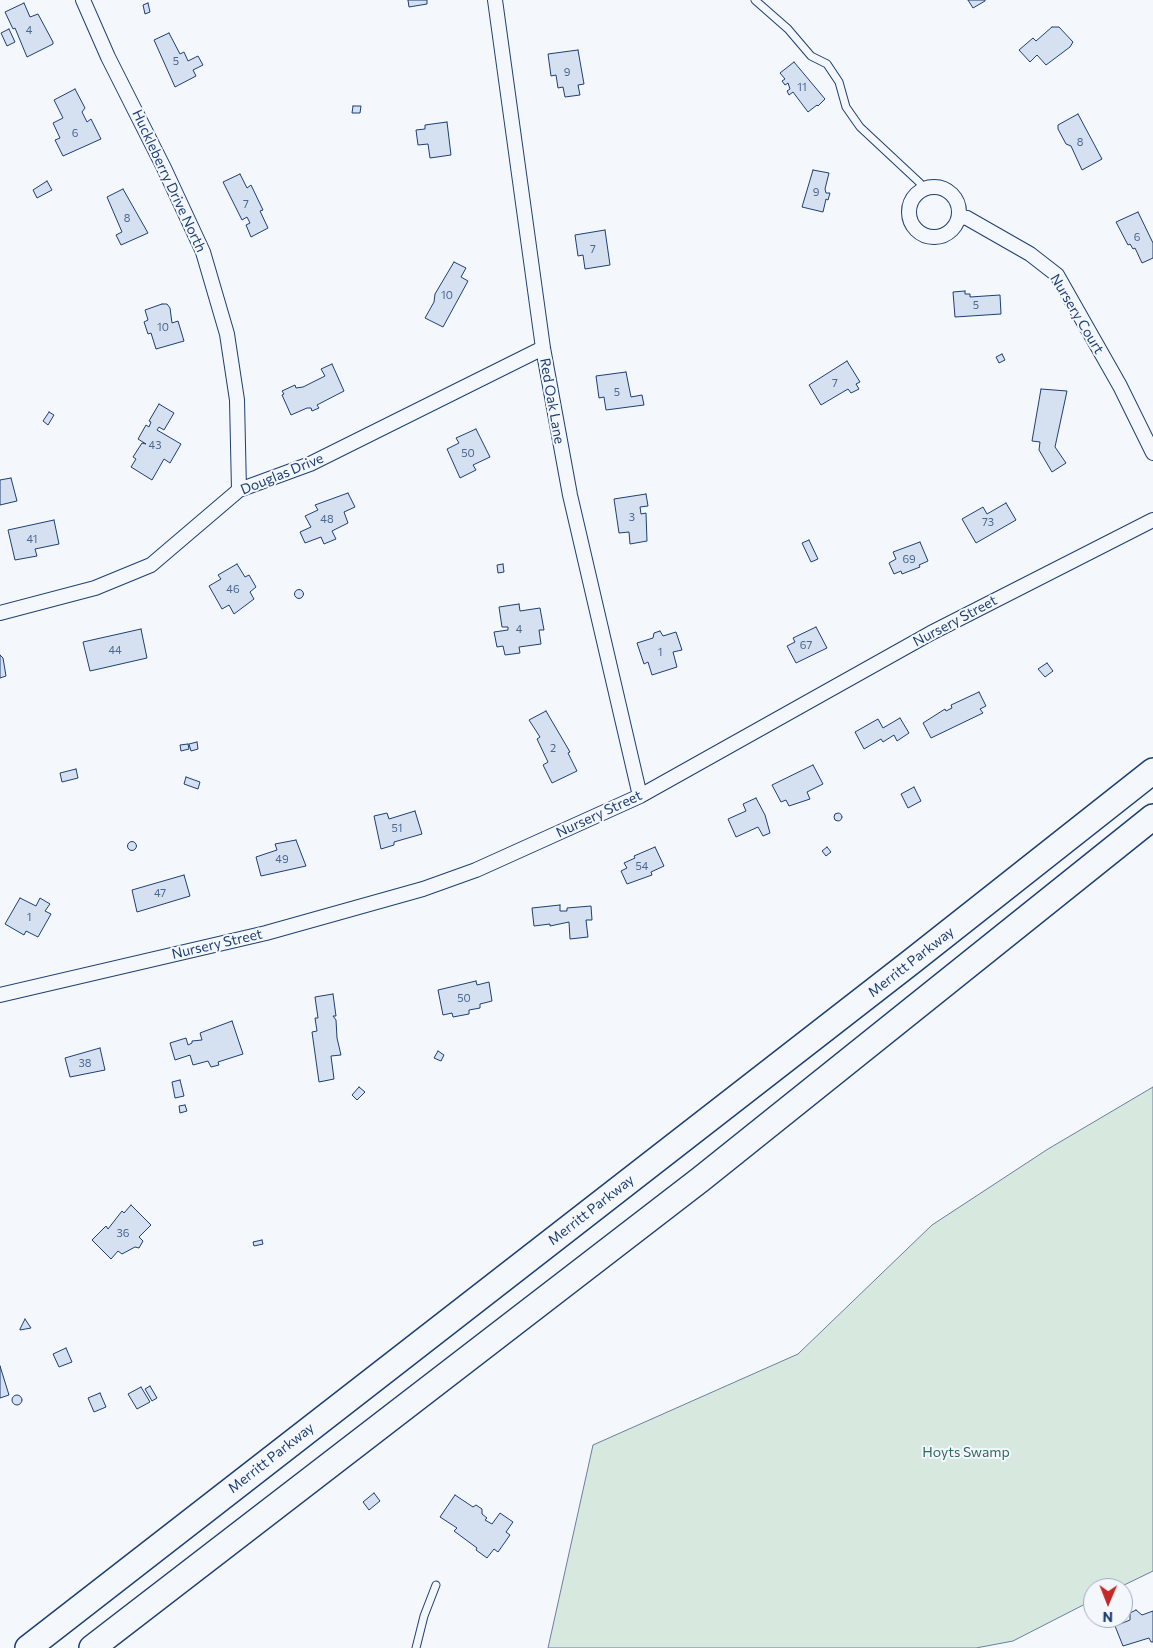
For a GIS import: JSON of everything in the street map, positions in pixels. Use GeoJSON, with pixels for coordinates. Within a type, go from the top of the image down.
{"type":"FeatureCollection","features":[{"type":"Feature","properties":{"kind":"highway","name":"Merritt Parkway"},"geometry":{"type":"LineString","coordinates":[[28,1648],[1153,771]]}},
{"type":"Feature","properties":{"kind":"highway"},"geometry":{"type":"LineString","coordinates":[[92,1648],[701,1179],[1153,817]]}},
{"type":"Feature","properties":{"kind":"street","name":"Huckleberry Drive North"},"geometry":{"type":"LineString","coordinates":[[82,0],[203,252],[226,334],[238,400],[239,490]]}},
{"type":"Feature","properties":{"kind":"street","name":"Red Oak Lane"},"geometry":{"type":"LineString","coordinates":[[495,0],[542,348],[570,495],[640,796]]}},
{"type":"Feature","properties":{"kind":"street"},"geometry":{"type":"LineString","coordinates":[[935,186],[948,190],[957,201],[959,217],[954,227],[944,235],[930,237],[920,233],[911,223],[909,210],[911,200],[922,190],[935,186]]}},
{"type":"Feature","properties":{"kind":"street","name":"Nursery Court"},"geometry":{"type":"LineString","coordinates":[[959,217],[967,218],[1030,254],[1056,275],[1120,386],[1153,453]]}},
{"type":"Feature","properties":{"kind":"street","name":"Douglas Drive"},"geometry":{"type":"LineString","coordinates":[[0,613],[95,588],[151,565],[239,490],[310,464],[542,348]]}},
{"type":"Feature","properties":{"kind":"street","name":"Nursery Street"},"geometry":{"type":"LineString","coordinates":[[0,995],[266,933],[423,889],[476,870],[640,796],[931,633],[1153,520]]}},
{"type":"Feature","properties":{"kind":"lane"},"geometry":{"type":"LineString","coordinates":[[755,0],[788,29],[811,56],[827,64],[840,82],[846,107],[860,127],[920,183],[922,190]]}},
{"type":"Feature","properties":{"kind":"lane"},"geometry":{"type":"LineString","coordinates":[[416,1648],[424,1616],[436,1585]]}},
{"type":"Feature","properties":{"kind":"green space","name":"Hoyts Swamp"},"geometry":{"type":"Polygon","coordinates":[[[1153,1087],[1153,1571],[1133,1581],[1133,1578],[1083,1578],[1083,1605],[1013,1641],[976,1648],[548,1648],[593,1445],[798,1354],[932,1225],[1048,1149],[1153,1087]]]}},
{"type":"Feature","properties":{"kind":"building"},"geometry":{"type":"Polygon","coordinates":[[[408,0],[427,0],[427,4],[409,7],[408,0]]]}},
{"type":"Feature","properties":{"kind":"building"},"geometry":{"type":"Polygon","coordinates":[[[968,0],[985,0],[985,1],[973,8],[968,0]]]}},
{"type":"Feature","properties":{"kind":"building"},"geometry":{"type":"Polygon","coordinates":[[[24,3],[30,17],[38,14],[53,42],[53,44],[27,57],[15,28],[13,29],[5,12],[24,3]]]}},
{"type":"Feature","properties":{"kind":"building"},"geometry":{"type":"Polygon","coordinates":[[[148,3],[150,12],[145,14],[143,5],[148,3]]]}},
{"type":"Feature","properties":{"kind":"building"},"geometry":{"type":"Polygon","coordinates":[[[1052,27],[1059,27],[1073,42],[1070,47],[1046,65],[1037,55],[1030,62],[1019,50],[1033,38],[1036,41],[1052,27]]]}},
{"type":"Feature","properties":{"kind":"building"},"geometry":{"type":"Polygon","coordinates":[[[9,29],[15,42],[7,46],[1,33],[9,29]]]}},
{"type":"Feature","properties":{"kind":"building"},"geometry":{"type":"Polygon","coordinates":[[[169,33],[180,54],[184,52],[188,61],[198,56],[203,65],[193,70],[196,76],[175,87],[154,40],[169,33]]]}},
{"type":"Feature","properties":{"kind":"building"},"geometry":{"type":"Polygon","coordinates":[[[578,50],[584,84],[578,85],[580,95],[565,97],[563,87],[558,88],[556,75],[551,76],[548,54],[578,50]]]}},
{"type":"Feature","properties":{"kind":"building"},"geometry":{"type":"Polygon","coordinates":[[[794,62],[825,99],[808,112],[793,92],[789,95],[787,91],[790,89],[788,83],[785,85],[782,81],[785,79],[780,73],[794,62]]]}},
{"type":"Feature","properties":{"kind":"building"},"geometry":{"type":"Polygon","coordinates":[[[75,89],[85,108],[82,112],[87,122],[91,119],[101,139],[63,156],[55,140],[60,138],[53,123],[63,118],[54,100],[75,89]]]}},
{"type":"Feature","properties":{"kind":"building"},"geometry":{"type":"Polygon","coordinates":[[[353,106],[361,106],[360,113],[352,113],[353,106]]]}},
{"type":"Feature","properties":{"kind":"building"},"geometry":{"type":"Polygon","coordinates":[[[1078,114],[1102,159],[1082,170],[1071,146],[1066,144],[1058,129],[1058,125],[1078,114]]]}},
{"type":"Feature","properties":{"kind":"building"},"geometry":{"type":"Polygon","coordinates":[[[447,122],[451,155],[430,158],[428,144],[418,145],[416,130],[425,129],[425,125],[447,122]]]}},
{"type":"Feature","properties":{"kind":"building"},"geometry":{"type":"Polygon","coordinates":[[[813,170],[829,173],[825,189],[826,193],[830,193],[828,200],[826,199],[823,212],[802,207],[813,170]]]}},
{"type":"Feature","properties":{"kind":"building"},"geometry":{"type":"Polygon","coordinates":[[[240,174],[247,188],[251,185],[263,210],[260,211],[268,228],[251,237],[246,225],[250,223],[247,217],[242,220],[223,182],[240,174]]]}},
{"type":"Feature","properties":{"kind":"building"},"geometry":{"type":"Polygon","coordinates":[[[47,181],[52,190],[37,198],[33,190],[47,181]]]}},
{"type":"Feature","properties":{"kind":"building"},"geometry":{"type":"Polygon","coordinates":[[[123,189],[148,233],[121,245],[116,235],[122,232],[107,197],[123,189]]]}},
{"type":"Feature","properties":{"kind":"building"},"geometry":{"type":"Polygon","coordinates":[[[1138,212],[1153,243],[1153,258],[1142,263],[1135,248],[1133,249],[1130,244],[1128,245],[1116,222],[1138,212]]]}},
{"type":"Feature","properties":{"kind":"building"},"geometry":{"type":"Polygon","coordinates":[[[605,230],[610,265],[585,269],[583,255],[578,256],[575,235],[605,230]]]}},
{"type":"Feature","properties":{"kind":"building"},"geometry":{"type":"Polygon","coordinates":[[[454,262],[466,268],[461,277],[468,281],[443,327],[425,318],[434,302],[435,294],[454,262]]]}},
{"type":"Feature","properties":{"kind":"building"},"geometry":{"type":"Polygon","coordinates":[[[965,291],[965,294],[970,294],[970,297],[1000,295],[1001,314],[955,317],[953,292],[965,291]]]}},
{"type":"Feature","properties":{"kind":"building"},"geometry":{"type":"Polygon","coordinates":[[[167,304],[170,308],[172,323],[178,321],[184,341],[156,349],[151,333],[148,334],[144,322],[148,320],[145,310],[167,304]]]}},
{"type":"Feature","properties":{"kind":"building"},"geometry":{"type":"Polygon","coordinates":[[[1002,354],[1005,360],[999,363],[996,357],[1002,354]]]}},
{"type":"Feature","properties":{"kind":"building"},"geometry":{"type":"Polygon","coordinates":[[[847,361],[860,382],[856,384],[859,389],[851,393],[848,389],[821,405],[809,385],[847,361]]]}},
{"type":"Feature","properties":{"kind":"building"},"geometry":{"type":"Polygon","coordinates":[[[332,364],[344,391],[317,405],[319,408],[312,411],[311,408],[307,408],[291,415],[282,391],[295,385],[296,388],[303,387],[325,376],[321,369],[332,364]]]}},
{"type":"Feature","properties":{"kind":"building"},"geometry":{"type":"Polygon","coordinates":[[[626,372],[631,397],[642,395],[644,405],[606,410],[604,397],[599,398],[596,376],[626,372]]]}},
{"type":"Feature","properties":{"kind":"building"},"geometry":{"type":"Polygon","coordinates":[[[1041,389],[1067,391],[1055,447],[1066,463],[1052,472],[1039,450],[1040,442],[1032,441],[1041,389]]]}},
{"type":"Feature","properties":{"kind":"building"},"geometry":{"type":"Polygon","coordinates":[[[159,404],[174,413],[164,430],[159,427],[157,430],[181,444],[170,463],[164,459],[152,480],[131,467],[136,459],[133,457],[142,443],[146,444],[138,439],[146,425],[149,427],[151,422],[149,421],[159,404]]]}},
{"type":"Feature","properties":{"kind":"building"},"geometry":{"type":"Polygon","coordinates":[[[49,412],[54,415],[48,425],[43,421],[49,412]]]}},
{"type":"Feature","properties":{"kind":"building"},"geometry":{"type":"Polygon","coordinates":[[[476,429],[490,457],[473,465],[476,470],[460,478],[447,449],[459,443],[456,438],[476,429]]]}},
{"type":"Feature","properties":{"kind":"building"},"geometry":{"type":"Polygon","coordinates":[[[11,478],[17,501],[0,505],[0,480],[11,478]]]}},
{"type":"Feature","properties":{"kind":"building"},"geometry":{"type":"Polygon","coordinates":[[[348,493],[355,507],[344,512],[348,523],[332,531],[336,539],[324,544],[321,537],[305,543],[300,532],[311,527],[305,516],[318,510],[315,505],[348,493]]]}},
{"type":"Feature","properties":{"kind":"building"},"geometry":{"type":"Polygon","coordinates":[[[646,494],[648,506],[640,507],[641,514],[646,513],[647,541],[630,544],[629,532],[619,533],[614,499],[646,494]]]}},
{"type":"Feature","properties":{"kind":"building"},"geometry":{"type":"Polygon","coordinates":[[[1006,503],[1016,520],[976,543],[962,519],[983,507],[987,514],[1006,503]]]}},
{"type":"Feature","properties":{"kind":"building"},"geometry":{"type":"Polygon","coordinates":[[[54,520],[59,544],[35,549],[37,556],[15,560],[8,530],[54,520]]]}},
{"type":"Feature","properties":{"kind":"building"},"geometry":{"type":"Polygon","coordinates":[[[809,540],[818,559],[811,562],[802,543],[809,540]]]}},
{"type":"Feature","properties":{"kind":"building"},"geometry":{"type":"Polygon","coordinates":[[[920,542],[928,561],[919,565],[920,567],[902,574],[901,571],[894,574],[889,563],[896,559],[893,552],[920,542]]]}},
{"type":"Feature","properties":{"kind":"building"},"geometry":{"type":"Polygon","coordinates":[[[237,564],[245,577],[249,575],[256,587],[250,592],[254,599],[234,614],[229,605],[222,609],[209,586],[221,579],[218,575],[237,564]]]}},
{"type":"Feature","properties":{"kind":"building"},"geometry":{"type":"Polygon","coordinates":[[[503,564],[504,572],[498,573],[497,565],[503,564]]]}},
{"type":"Feature","properties":{"kind":"building"},"geometry":{"type":"Polygon","coordinates":[[[299,590],[303,594],[299,598],[295,594],[299,590]]]}},
{"type":"Feature","properties":{"kind":"building"},"geometry":{"type":"Polygon","coordinates":[[[519,604],[520,611],[540,608],[544,630],[539,630],[541,644],[519,647],[520,653],[505,655],[503,646],[497,647],[494,632],[508,630],[508,627],[502,627],[499,607],[519,604]]]}},
{"type":"Feature","properties":{"kind":"building"},"geometry":{"type":"Polygon","coordinates":[[[816,627],[827,648],[796,663],[787,646],[795,642],[793,638],[816,627]]]}},
{"type":"Feature","properties":{"kind":"building"},"geometry":{"type":"Polygon","coordinates":[[[141,629],[147,658],[90,671],[83,642],[141,629]]]}},
{"type":"Feature","properties":{"kind":"building"},"geometry":{"type":"Polygon","coordinates":[[[660,631],[663,636],[676,632],[682,650],[673,652],[677,667],[652,675],[648,662],[644,664],[637,643],[653,638],[654,633],[660,631]]]}},
{"type":"Feature","properties":{"kind":"building"},"geometry":{"type":"Polygon","coordinates":[[[0,655],[3,658],[6,676],[0,678],[0,655]]]}},
{"type":"Feature","properties":{"kind":"building"},"geometry":{"type":"Polygon","coordinates":[[[1047,663],[1053,671],[1045,677],[1038,669],[1047,663]]]}},
{"type":"Feature","properties":{"kind":"building"},"geometry":{"type":"Polygon","coordinates":[[[979,692],[986,706],[980,709],[983,713],[931,738],[923,723],[945,709],[946,711],[952,708],[951,705],[979,692]]]}},
{"type":"Feature","properties":{"kind":"building"},"geometry":{"type":"Polygon","coordinates":[[[546,711],[570,752],[568,753],[577,771],[552,783],[543,765],[548,762],[537,739],[540,737],[529,720],[546,711]]]}},
{"type":"Feature","properties":{"kind":"building"},"geometry":{"type":"Polygon","coordinates":[[[900,718],[909,733],[897,741],[894,735],[883,742],[881,739],[864,749],[855,732],[878,719],[883,728],[900,718]]]}},
{"type":"Feature","properties":{"kind":"building"},"geometry":{"type":"Polygon","coordinates":[[[197,742],[198,749],[191,751],[189,744],[197,742]]]}},
{"type":"Feature","properties":{"kind":"building"},"geometry":{"type":"Polygon","coordinates":[[[188,744],[189,749],[181,751],[180,745],[188,744]]]}},
{"type":"Feature","properties":{"kind":"building"},"geometry":{"type":"Polygon","coordinates":[[[813,765],[823,784],[807,792],[810,799],[789,806],[786,800],[781,802],[772,785],[813,765]]]}},
{"type":"Feature","properties":{"kind":"building"},"geometry":{"type":"Polygon","coordinates":[[[76,769],[78,778],[62,782],[60,773],[76,769]]]}},
{"type":"Feature","properties":{"kind":"building"},"geometry":{"type":"Polygon","coordinates":[[[186,777],[200,782],[198,789],[184,784],[186,777]]]}},
{"type":"Feature","properties":{"kind":"building"},"geometry":{"type":"Polygon","coordinates":[[[914,787],[921,801],[908,808],[901,794],[914,787]]]}},
{"type":"Feature","properties":{"kind":"building"},"geometry":{"type":"Polygon","coordinates":[[[756,798],[765,815],[770,833],[763,836],[758,827],[736,837],[728,819],[746,811],[743,804],[756,798]]]}},
{"type":"Feature","properties":{"kind":"building"},"geometry":{"type":"Polygon","coordinates":[[[415,811],[422,834],[394,842],[394,845],[381,849],[374,816],[387,813],[389,819],[415,811]]]}},
{"type":"Feature","properties":{"kind":"building"},"geometry":{"type":"Polygon","coordinates":[[[838,813],[842,817],[838,821],[834,817],[838,813]]]}},
{"type":"Feature","properties":{"kind":"building"},"geometry":{"type":"Polygon","coordinates":[[[296,840],[306,866],[261,876],[256,857],[277,850],[275,844],[296,840]]]}},
{"type":"Feature","properties":{"kind":"building"},"geometry":{"type":"Polygon","coordinates":[[[132,842],[136,846],[132,850],[128,846],[132,842]]]}},
{"type":"Feature","properties":{"kind":"building"},"geometry":{"type":"Polygon","coordinates":[[[655,847],[664,866],[651,872],[652,875],[627,884],[621,871],[627,868],[624,863],[635,858],[634,856],[655,847]]]}},
{"type":"Feature","properties":{"kind":"building"},"geometry":{"type":"Polygon","coordinates":[[[827,847],[831,852],[826,856],[822,851],[827,847]]]}},
{"type":"Feature","properties":{"kind":"building"},"geometry":{"type":"Polygon","coordinates":[[[184,875],[190,896],[137,912],[132,890],[184,875]]]}},
{"type":"Feature","properties":{"kind":"building"},"geometry":{"type":"Polygon","coordinates":[[[20,898],[36,906],[40,898],[50,904],[45,911],[51,914],[38,937],[26,931],[24,935],[5,924],[20,898]]]}},
{"type":"Feature","properties":{"kind":"building"},"geometry":{"type":"Polygon","coordinates":[[[560,905],[560,911],[567,911],[567,908],[591,906],[592,920],[586,920],[588,937],[570,939],[569,922],[550,926],[550,924],[534,926],[532,908],[560,905]]]}},
{"type":"Feature","properties":{"kind":"building"},"geometry":{"type":"Polygon","coordinates":[[[476,981],[477,985],[489,982],[492,1001],[480,1004],[480,1008],[469,1010],[469,1014],[453,1017],[452,1013],[443,1015],[438,990],[476,981]]]}},
{"type":"Feature","properties":{"kind":"building"},"geometry":{"type":"Polygon","coordinates":[[[333,994],[336,1016],[333,1016],[336,1020],[337,1038],[341,1055],[331,1056],[334,1079],[319,1082],[312,1032],[317,1031],[315,1018],[318,1018],[315,997],[333,994]]]}},
{"type":"Feature","properties":{"kind":"building"},"geometry":{"type":"Polygon","coordinates":[[[232,1021],[243,1054],[218,1062],[219,1065],[211,1067],[208,1061],[193,1065],[190,1055],[175,1060],[170,1043],[186,1038],[188,1045],[192,1041],[202,1040],[200,1033],[232,1021]]]}},
{"type":"Feature","properties":{"kind":"building"},"geometry":{"type":"Polygon","coordinates":[[[100,1048],[105,1070],[70,1077],[65,1058],[100,1048]]]}},
{"type":"Feature","properties":{"kind":"building"},"geometry":{"type":"Polygon","coordinates":[[[438,1051],[444,1055],[441,1061],[434,1058],[438,1051]]]}},
{"type":"Feature","properties":{"kind":"building"},"geometry":{"type":"Polygon","coordinates":[[[180,1080],[184,1096],[175,1098],[172,1082],[180,1080]]]}},
{"type":"Feature","properties":{"kind":"building"},"geometry":{"type":"Polygon","coordinates":[[[359,1087],[365,1092],[357,1100],[352,1095],[359,1087]]]}},
{"type":"Feature","properties":{"kind":"building"},"geometry":{"type":"Polygon","coordinates":[[[185,1105],[187,1111],[180,1113],[179,1106],[185,1105]]]}},
{"type":"Feature","properties":{"kind":"building"},"geometry":{"type":"Polygon","coordinates":[[[131,1205],[151,1225],[139,1237],[143,1241],[139,1248],[135,1247],[122,1254],[118,1251],[111,1259],[92,1240],[106,1226],[108,1229],[122,1211],[124,1213],[131,1205]]]}},
{"type":"Feature","properties":{"kind":"building"},"geometry":{"type":"Polygon","coordinates":[[[262,1240],[263,1244],[254,1246],[253,1242],[262,1240]]]}},
{"type":"Feature","properties":{"kind":"building"},"geometry":{"type":"Polygon","coordinates":[[[25,1319],[31,1328],[20,1330],[20,1329],[25,1319]]]}},
{"type":"Feature","properties":{"kind":"building"},"geometry":{"type":"Polygon","coordinates":[[[66,1348],[72,1362],[59,1367],[53,1354],[66,1348]]]}},
{"type":"Feature","properties":{"kind":"building"},"geometry":{"type":"Polygon","coordinates":[[[0,1366],[9,1395],[0,1398],[0,1366]]]}},
{"type":"Feature","properties":{"kind":"building"},"geometry":{"type":"Polygon","coordinates":[[[150,1386],[157,1398],[152,1401],[145,1389],[150,1386]]]}},
{"type":"Feature","properties":{"kind":"building"},"geometry":{"type":"Polygon","coordinates":[[[141,1387],[150,1402],[137,1409],[128,1394],[141,1387]]]}},
{"type":"Feature","properties":{"kind":"building"},"geometry":{"type":"Polygon","coordinates":[[[100,1393],[106,1407],[94,1412],[88,1398],[100,1393]]]}},
{"type":"Feature","properties":{"kind":"building"},"geometry":{"type":"Polygon","coordinates":[[[15,1395],[19,1395],[22,1400],[21,1404],[15,1405],[12,1402],[12,1398],[15,1395]]]}},
{"type":"Feature","properties":{"kind":"building"},"geometry":{"type":"Polygon","coordinates":[[[374,1493],[380,1501],[369,1510],[363,1502],[374,1493]]]}},
{"type":"Feature","properties":{"kind":"building"},"geometry":{"type":"Polygon","coordinates":[[[455,1495],[473,1507],[476,1505],[482,1509],[482,1514],[487,1518],[485,1520],[492,1524],[500,1513],[513,1522],[506,1532],[510,1535],[498,1552],[494,1549],[487,1558],[454,1531],[457,1528],[440,1517],[455,1495]]]}},
{"type":"Feature","properties":{"kind":"building"},"geometry":{"type":"Polygon","coordinates":[[[1136,1610],[1142,1615],[1153,1611],[1153,1642],[1149,1638],[1123,1646],[1116,1628],[1133,1628],[1133,1612],[1136,1610]]]}}]}
